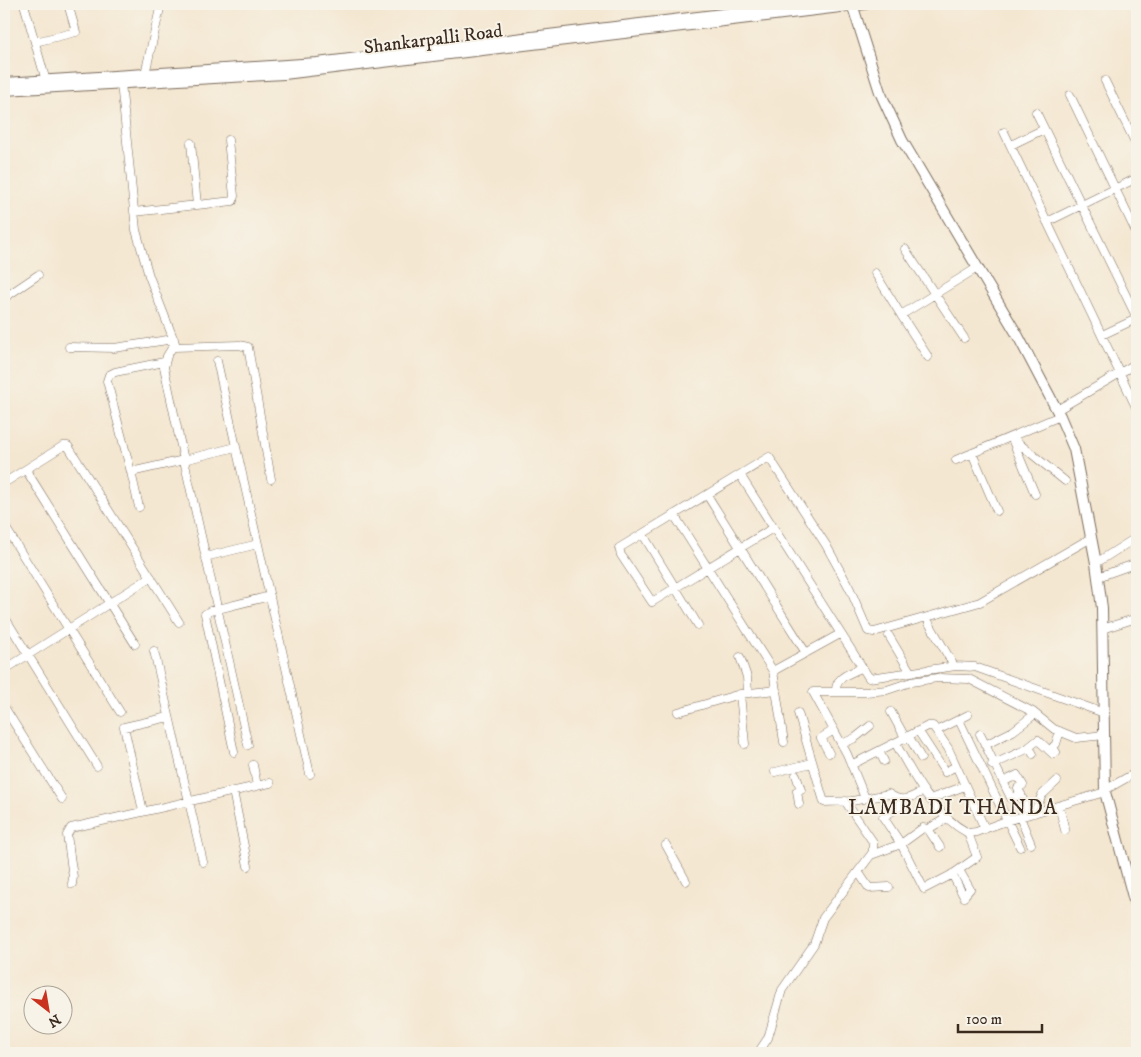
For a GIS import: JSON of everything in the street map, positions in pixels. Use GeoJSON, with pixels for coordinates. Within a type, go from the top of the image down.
{"type":"FeatureCollection","features":[{"type":"Feature","properties":{"kind":"main road","name":"Shankarpalli Road"},"geometry":{"type":"LineString","coordinates":[[4,84],[317,63],[805,4]]}},
{"type":"Feature","properties":{"kind":"main road","name":"Shankarpalli Road"},"geometry":{"type":"LineString","coordinates":[[4,90],[284,74],[865,4]]}},
{"type":"Feature","properties":{"kind":"main road"},"geometry":{"type":"LineString","coordinates":[[852,5],[864,48],[889,114],[923,179],[1018,336],[1058,413],[1074,449],[1098,577],[1102,629],[1105,791],[1137,912]]}},
{"type":"Feature","properties":{"kind":"street"},"geometry":{"type":"LineString","coordinates":[[24,4],[46,80]]}},
{"type":"Feature","properties":{"kind":"street"},"geometry":{"type":"LineString","coordinates":[[35,42],[76,32],[68,4]]}},
{"type":"Feature","properties":{"kind":"street"},"geometry":{"type":"LineString","coordinates":[[145,74],[161,4]]}},
{"type":"Feature","properties":{"kind":"street"},"geometry":{"type":"LineString","coordinates":[[1105,82],[1137,146]]}},
{"type":"Feature","properties":{"kind":"street"},"geometry":{"type":"LineString","coordinates":[[121,83],[136,230],[149,276],[174,343],[164,362],[248,745]]}},
{"type":"Feature","properties":{"kind":"street"},"geometry":{"type":"LineString","coordinates":[[1070,95],[1137,234]]}},
{"type":"Feature","properties":{"kind":"street"},"geometry":{"type":"LineString","coordinates":[[1036,112],[1137,318],[1102,335]]}},
{"type":"Feature","properties":{"kind":"street"},"geometry":{"type":"LineString","coordinates":[[1011,145],[1044,129]]}},
{"type":"Feature","properties":{"kind":"street"},"geometry":{"type":"LineString","coordinates":[[1004,132],[1137,409]]}},
{"type":"Feature","properties":{"kind":"street"},"geometry":{"type":"LineString","coordinates":[[134,212],[233,200],[228,140]]}},
{"type":"Feature","properties":{"kind":"street"},"geometry":{"type":"LineString","coordinates":[[191,143],[197,205]]}},
{"type":"Feature","properties":{"kind":"street"},"geometry":{"type":"LineString","coordinates":[[1047,222],[1137,178]]}},
{"type":"Feature","properties":{"kind":"street"},"geometry":{"type":"LineString","coordinates":[[905,249],[964,338]]}},
{"type":"Feature","properties":{"kind":"street"},"geometry":{"type":"LineString","coordinates":[[901,315],[977,268]]}},
{"type":"Feature","properties":{"kind":"street"},"geometry":{"type":"LineString","coordinates":[[875,273],[928,357]]}},
{"type":"Feature","properties":{"kind":"street"},"geometry":{"type":"LineString","coordinates":[[4,298],[38,275]]}},
{"type":"Feature","properties":{"kind":"street"},"geometry":{"type":"LineString","coordinates":[[69,347],[114,348],[174,343],[239,345],[248,347],[271,479]]}},
{"type":"Feature","properties":{"kind":"street"},"geometry":{"type":"LineString","coordinates":[[217,361],[310,774]]}},
{"type":"Feature","properties":{"kind":"street"},"geometry":{"type":"LineString","coordinates":[[139,507],[107,381],[109,375],[115,372],[164,362]]}},
{"type":"Feature","properties":{"kind":"street"},"geometry":{"type":"LineString","coordinates":[[956,460],[1011,437],[1058,413],[1137,362]]}},
{"type":"Feature","properties":{"kind":"street"},"geometry":{"type":"LineString","coordinates":[[1011,437],[1066,481]]}},
{"type":"Feature","properties":{"kind":"street"},"geometry":{"type":"LineString","coordinates":[[1011,437],[1035,494]]}},
{"type":"Feature","properties":{"kind":"street"},"geometry":{"type":"LineString","coordinates":[[4,483],[62,446],[70,447],[179,622]]}},
{"type":"Feature","properties":{"kind":"street"},"geometry":{"type":"LineString","coordinates":[[131,472],[236,447]]}},
{"type":"Feature","properties":{"kind":"street"},"geometry":{"type":"LineString","coordinates":[[972,453],[997,512]]}},
{"type":"Feature","properties":{"kind":"street"},"geometry":{"type":"LineString","coordinates":[[773,528],[652,602],[621,555],[619,548],[769,457],[826,545],[850,589],[868,631],[874,632],[980,602],[1092,538]]}},
{"type":"Feature","properties":{"kind":"street"},"geometry":{"type":"LineString","coordinates":[[26,470],[135,644]]}},
{"type":"Feature","properties":{"kind":"street"},"geometry":{"type":"LineString","coordinates":[[742,478],[869,678],[874,679],[954,666],[975,667],[1104,713]]}},
{"type":"Feature","properties":{"kind":"street"},"geometry":{"type":"LineString","coordinates":[[709,498],[806,654]]}},
{"type":"Feature","properties":{"kind":"street"},"geometry":{"type":"LineString","coordinates":[[676,518],[773,671],[784,742]]}},
{"type":"Feature","properties":{"kind":"street"},"geometry":{"type":"LineString","coordinates":[[4,525],[120,712]]}},
{"type":"Feature","properties":{"kind":"street"},"geometry":{"type":"LineString","coordinates":[[1096,563],[1137,537]]}},
{"type":"Feature","properties":{"kind":"street"},"geometry":{"type":"LineString","coordinates":[[645,538],[698,625]]}},
{"type":"Feature","properties":{"kind":"street"},"geometry":{"type":"LineString","coordinates":[[206,557],[258,544]]}},
{"type":"Feature","properties":{"kind":"street"},"geometry":{"type":"LineString","coordinates":[[1098,577],[1137,563]]}},
{"type":"Feature","properties":{"kind":"street"},"geometry":{"type":"LineString","coordinates":[[4,670],[151,577]]}},
{"type":"Feature","properties":{"kind":"street"},"geometry":{"type":"LineString","coordinates":[[234,752],[204,618],[207,612],[270,596]]}},
{"type":"Feature","properties":{"kind":"street"},"geometry":{"type":"LineString","coordinates":[[4,616],[97,766]]}},
{"type":"Feature","properties":{"kind":"street"},"geometry":{"type":"LineString","coordinates":[[1102,629],[1137,618]]}},
{"type":"Feature","properties":{"kind":"street"},"geometry":{"type":"LineString","coordinates":[[928,624],[954,666]]}},
{"type":"Feature","properties":{"kind":"street"},"geometry":{"type":"LineString","coordinates":[[773,671],[840,634]]}},
{"type":"Feature","properties":{"kind":"street"},"geometry":{"type":"LineString","coordinates":[[889,636],[911,673]]}},
{"type":"Feature","properties":{"kind":"street"},"geometry":{"type":"LineString","coordinates":[[154,651],[203,862]]}},
{"type":"Feature","properties":{"kind":"street"},"geometry":{"type":"LineString","coordinates":[[740,657],[747,677],[744,694],[745,744]]}},
{"type":"Feature","properties":{"kind":"street"},"geometry":{"type":"LineString","coordinates":[[836,692],[835,685],[840,678],[861,668]]}},
{"type":"Feature","properties":{"kind":"street"},"geometry":{"type":"LineString","coordinates":[[865,798],[842,744],[813,692],[887,690],[910,682],[937,678],[969,679],[1035,714],[1060,731],[1076,738],[1105,734]]}},
{"type":"Feature","properties":{"kind":"street"},"geometry":{"type":"LineString","coordinates":[[678,712],[744,694],[776,690]]}},
{"type":"Feature","properties":{"kind":"street"},"geometry":{"type":"LineString","coordinates":[[4,707],[62,799]]}},
{"type":"Feature","properties":{"kind":"street"},"geometry":{"type":"LineString","coordinates":[[891,712],[921,758]]}},
{"type":"Feature","properties":{"kind":"street"},"geometry":{"type":"LineString","coordinates":[[798,713],[824,802],[845,801],[889,794],[903,801],[924,791]]}},
{"type":"Feature","properties":{"kind":"street"},"geometry":{"type":"LineString","coordinates":[[986,745],[1013,731],[1035,714]]}},
{"type":"Feature","properties":{"kind":"street"},"geometry":{"type":"LineString","coordinates":[[938,730],[968,715]]}},
{"type":"Feature","properties":{"kind":"street"},"geometry":{"type":"LineString","coordinates":[[143,811],[124,727],[169,717]]}},
{"type":"Feature","properties":{"kind":"street"},"geometry":{"type":"LineString","coordinates":[[960,720],[1020,846]]}},
{"type":"Feature","properties":{"kind":"street"},"geometry":{"type":"LineString","coordinates":[[842,744],[855,738],[870,726]]}},
{"type":"Feature","properties":{"kind":"street"},"geometry":{"type":"LineString","coordinates":[[852,765],[931,726],[938,730],[985,829]]}},
{"type":"Feature","properties":{"kind":"street"},"geometry":{"type":"LineString","coordinates":[[829,753],[821,738],[834,730]]}},
{"type":"Feature","properties":{"kind":"street"},"geometry":{"type":"LineString","coordinates":[[983,769],[1031,751],[1038,740],[1053,754],[1056,752],[1053,747],[1056,744],[1060,731]]}},
{"type":"Feature","properties":{"kind":"street"},"geometry":{"type":"LineString","coordinates":[[919,732],[945,772],[956,766]]}},
{"type":"Feature","properties":{"kind":"street"},"geometry":{"type":"LineString","coordinates":[[980,734],[1011,798],[1021,794]]}},
{"type":"Feature","properties":{"kind":"street"},"geometry":{"type":"LineString","coordinates":[[896,744],[930,799],[947,818],[968,833],[977,857],[959,870],[924,889],[901,844],[883,817],[899,806],[898,800]]}},
{"type":"Feature","properties":{"kind":"street"},"geometry":{"type":"LineString","coordinates":[[902,755],[915,748]]}},
{"type":"Feature","properties":{"kind":"street"},"geometry":{"type":"LineString","coordinates":[[879,751],[884,761]]}},
{"type":"Feature","properties":{"kind":"street"},"geometry":{"type":"LineString","coordinates":[[775,772],[812,764]]}},
{"type":"Feature","properties":{"kind":"street"},"geometry":{"type":"LineString","coordinates":[[253,765],[257,786]]}},
{"type":"Feature","properties":{"kind":"street"},"geometry":{"type":"LineString","coordinates":[[968,833],[1105,791],[1137,772]]}},
{"type":"Feature","properties":{"kind":"street"},"geometry":{"type":"LineString","coordinates":[[796,775],[800,790],[797,791],[799,804]]}},
{"type":"Feature","properties":{"kind":"street"},"geometry":{"type":"LineString","coordinates":[[1003,782],[1017,775],[1022,785],[1018,788],[1032,814]]}},
{"type":"Feature","properties":{"kind":"street"},"geometry":{"type":"LineString","coordinates":[[1032,814],[1042,795],[1057,781]]}},
{"type":"Feature","properties":{"kind":"street"},"geometry":{"type":"LineString","coordinates":[[72,884],[67,835],[69,830],[188,800],[270,783]]}},
{"type":"Feature","properties":{"kind":"street"},"geometry":{"type":"LineString","coordinates":[[930,799],[965,786]]}},
{"type":"Feature","properties":{"kind":"street"},"geometry":{"type":"LineString","coordinates":[[233,791],[248,866]]}},
{"type":"Feature","properties":{"kind":"street"},"geometry":{"type":"LineString","coordinates":[[758,1053],[768,1038],[782,990],[814,944],[823,918],[859,873],[874,847],[873,842],[845,801]]}},
{"type":"Feature","properties":{"kind":"street"},"geometry":{"type":"LineString","coordinates":[[1059,806],[1065,830]]}},
{"type":"Feature","properties":{"kind":"street"},"geometry":{"type":"LineString","coordinates":[[1020,817],[1031,844]]}},
{"type":"Feature","properties":{"kind":"street"},"geometry":{"type":"LineString","coordinates":[[871,855],[901,844],[923,828],[928,829],[947,818]]}},
{"type":"Feature","properties":{"kind":"street"},"geometry":{"type":"LineString","coordinates":[[928,829],[940,846]]}},
{"type":"Feature","properties":{"kind":"street"},"geometry":{"type":"LineString","coordinates":[[666,845],[686,881]]}},
{"type":"Feature","properties":{"kind":"street"},"geometry":{"type":"LineString","coordinates":[[952,874],[964,896],[970,889],[959,870]]}},
{"type":"Feature","properties":{"kind":"street"},"geometry":{"type":"LineString","coordinates":[[859,873],[869,888],[889,887]]}},
{"type":"Feature","properties":{"kind":"district","name":"LAMBADI THANDA"},"geometry":{"type":"Point","coordinates":[953,807]}}]}
